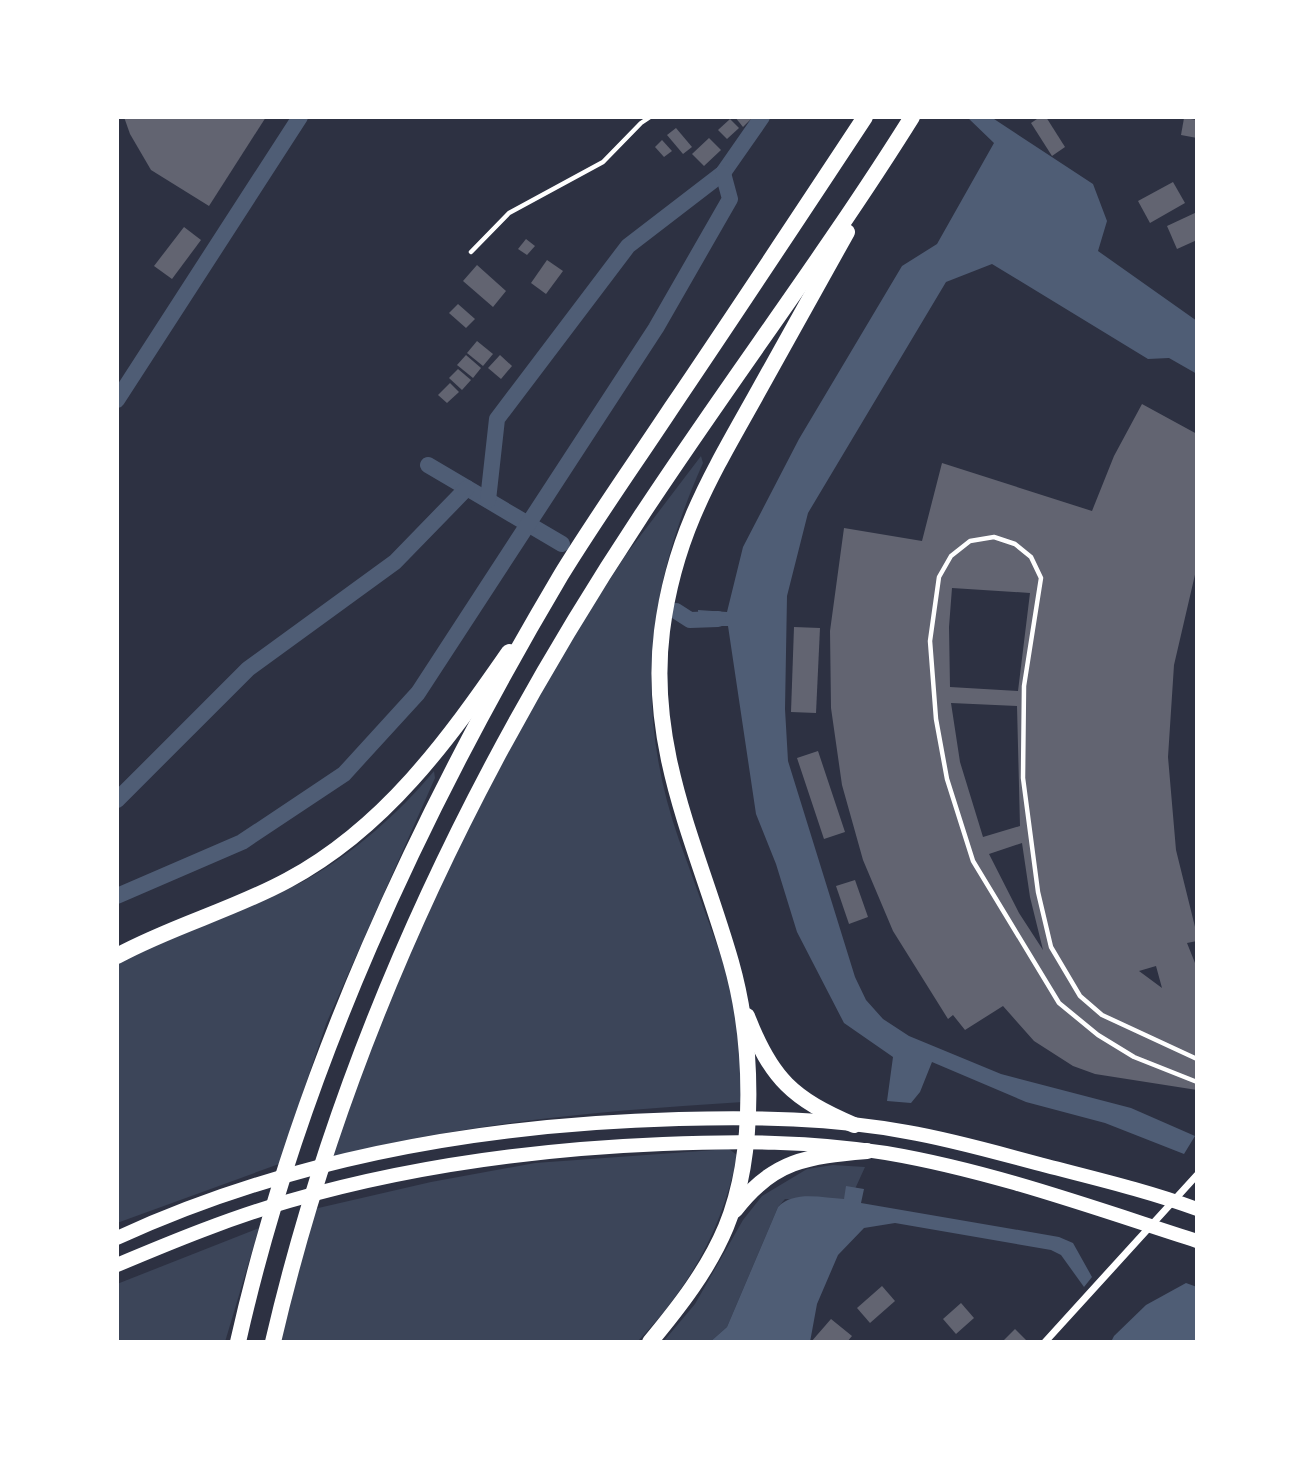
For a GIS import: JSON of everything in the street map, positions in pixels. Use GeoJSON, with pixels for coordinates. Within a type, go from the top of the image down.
{"type":"FeatureCollection","features":[{"type":"Feature","properties":{"kind":"highway"},"geometry":{"type":"LineString","coordinates":[[117,956],[289,879],[347,842],[405,789],[447,741],[562,575],[865,117]]}},
{"type":"Feature","properties":{"kind":"highway"},"geometry":{"type":"LineString","coordinates":[[854,1125],[807,1102],[775,1074],[760,1050],[741,1001],[731,961],[680,813],[669,768],[660,675],[662,632],[672,571],[705,484],[912,117]]}},
{"type":"Feature","properties":{"kind":"highway"},"geometry":{"type":"LineString","coordinates":[[273,1342],[293,1255],[316,1177],[358,1056],[422,903],[509,732],[640,518],[894,147]]}},
{"type":"Feature","properties":{"kind":"highway"},"geometry":{"type":"LineString","coordinates":[[238,1342],[272,1208],[334,1034],[425,829],[562,575]]}},
{"type":"Feature","properties":{"kind":"highway"},"geometry":{"type":"LineString","coordinates":[[727,1225],[739,1182],[748,1103],[741,1001]]}},
{"type":"Feature","properties":{"kind":"highway"},"geometry":{"type":"LineString","coordinates":[[117,1238],[226,1195],[303,1172],[432,1142],[499,1130],[585,1121],[746,1118],[854,1125],[906,1132],[1172,1200],[1197,1209]]}},
{"type":"Feature","properties":{"kind":"highway"},"geometry":{"type":"LineString","coordinates":[[117,1265],[231,1219],[290,1200],[422,1171],[582,1147],[744,1141],[867,1151],[1018,1183],[1197,1241]]}},
{"type":"Feature","properties":{"kind":"highway"},"geometry":{"type":"LineString","coordinates":[[650,1342],[678,1309],[749,1191],[792,1162],[867,1151]]}},
{"type":"Feature","properties":{"kind":"street"},"geometry":{"type":"LineString","coordinates":[[1045,1342],[1197,1175]]}},
{"type":"Feature","properties":{"kind":"lane"},"geometry":{"type":"LineString","coordinates":[[471,252],[509,213],[603,162],[650,117]]}},
{"type":"Feature","properties":{"kind":"lane"},"geometry":{"type":"LineString","coordinates":[[1197,1059],[1102,1015],[1080,996],[1051,947],[1029,835],[1023,766],[1024,686],[1041,578],[1031,557],[1015,544],[994,537],[970,541],[951,556],[939,577],[930,641],[936,719],[947,779],[973,861],[1059,1003],[1098,1035],[1134,1057],[1197,1082]]}},
{"type":"Feature","properties":{"kind":"shaded area"},"geometry":{"type":"Polygon","coordinates":[[[967,117],[991,117],[1093,184],[1107,221],[1098,251],[1197,321],[1197,374],[1169,358],[1148,359],[992,264],[946,282],[808,513],[787,596],[785,709],[788,761],[855,977],[866,1000],[883,1019],[909,1036],[1001,1074],[1131,1108],[1195,1136],[1184,1154],[1105,1123],[1026,1102],[932,1062],[920,1092],[911,1103],[887,1101],[893,1057],[844,1023],[797,932],[776,864],[756,814],[728,626],[699,626],[698,610],[727,612],[743,547],[799,439],[902,266],[937,244],[994,143],[967,117]]]}},
{"type":"Feature","properties":{"kind":"shaded area"},"geometry":{"type":"Polygon","coordinates":[[[701,456],[703,463],[669,556],[659,602],[653,649],[655,743],[679,840],[733,990],[738,1022],[743,1102],[534,1120],[432,1135],[328,1158],[415,930],[552,669],[625,556],[701,456]]]}},
{"type":"Feature","properties":{"kind":"shaded area"},"geometry":{"type":"Polygon","coordinates":[[[434,771],[435,778],[326,1024],[279,1164],[117,1223],[117,964],[304,881],[374,832],[434,771]]]}},
{"type":"Feature","properties":{"kind":"shaded area"},"geometry":{"type":"Polygon","coordinates":[[[729,1149],[737,1155],[723,1207],[713,1232],[688,1279],[637,1342],[281,1342],[314,1209],[431,1182],[535,1163],[729,1149]]]}},
{"type":"Feature","properties":{"kind":"shaded area"},"geometry":{"type":"Polygon","coordinates":[[[833,1165],[865,1167],[855,1189],[844,1199],[785,1199],[778,1207],[727,1327],[710,1342],[663,1342],[695,1304],[743,1220],[762,1196],[807,1169],[833,1165]]]}},
{"type":"Feature","properties":{"kind":"shaded area"},"geometry":{"type":"Polygon","coordinates":[[[846,1186],[864,1189],[861,1203],[1059,1237],[1073,1243],[1092,1277],[1084,1287],[1061,1255],[1051,1250],[895,1223],[864,1228],[838,1255],[817,1304],[810,1342],[710,1342],[727,1327],[778,1207],[792,1198],[800,1197],[844,1199],[846,1186]]]}},
{"type":"Feature","properties":{"kind":"shaded area"},"geometry":{"type":"Polygon","coordinates":[[[259,1228],[225,1342],[117,1342],[117,1284],[259,1228]]]}},
{"type":"Feature","properties":{"kind":"shaded area"},"geometry":{"type":"Polygon","coordinates":[[[1186,1283],[1197,1287],[1197,1342],[1111,1342],[1146,1305],[1186,1283]]]}},
{"type":"Feature","properties":{"kind":"building"},"geometry":{"type":"Polygon","coordinates":[[[124,117],[266,117],[209,206],[151,170],[130,134],[124,117]]]}},
{"type":"Feature","properties":{"kind":"building"},"geometry":{"type":"Polygon","coordinates":[[[735,117],[753,117],[743,127],[735,117]]]}},
{"type":"Feature","properties":{"kind":"building"},"geometry":{"type":"Polygon","coordinates":[[[1040,117],[1046,117],[1065,147],[1052,156],[1031,123],[1040,117]]]}},
{"type":"Feature","properties":{"kind":"building"},"geometry":{"type":"Polygon","coordinates":[[[1184,118],[1197,120],[1197,138],[1181,135],[1184,118]]]}},
{"type":"Feature","properties":{"kind":"building"},"geometry":{"type":"Polygon","coordinates":[[[730,119],[739,128],[727,139],[718,130],[730,119]]]}},
{"type":"Feature","properties":{"kind":"building"},"geometry":{"type":"Polygon","coordinates":[[[676,128],[692,147],[683,154],[667,135],[676,128]]]}},
{"type":"Feature","properties":{"kind":"building"},"geometry":{"type":"Polygon","coordinates":[[[709,138],[721,150],[704,166],[692,154],[709,138]]]}},
{"type":"Feature","properties":{"kind":"building"},"geometry":{"type":"Polygon","coordinates":[[[662,140],[672,151],[664,157],[655,147],[662,140]]]}},
{"type":"Feature","properties":{"kind":"building"},"geometry":{"type":"Polygon","coordinates":[[[1173,182],[1185,203],[1150,223],[1138,201],[1173,182]]]}},
{"type":"Feature","properties":{"kind":"building"},"geometry":{"type":"Polygon","coordinates":[[[1197,212],[1197,240],[1177,249],[1167,226],[1197,212]]]}},
{"type":"Feature","properties":{"kind":"building"},"geometry":{"type":"Polygon","coordinates":[[[184,227],[201,240],[172,279],[154,266],[184,227]]]}},
{"type":"Feature","properties":{"kind":"building"},"geometry":{"type":"Polygon","coordinates":[[[526,239],[535,246],[527,255],[518,249],[526,239]]]}},
{"type":"Feature","properties":{"kind":"building"},"geometry":{"type":"Polygon","coordinates":[[[547,260],[563,271],[546,294],[531,283],[547,260]]]}},
{"type":"Feature","properties":{"kind":"building"},"geometry":{"type":"Polygon","coordinates":[[[477,265],[506,291],[493,307],[463,281],[477,265]]]}},
{"type":"Feature","properties":{"kind":"building"},"geometry":{"type":"Polygon","coordinates":[[[458,304],[475,319],[466,328],[449,313],[458,304]]]}},
{"type":"Feature","properties":{"kind":"building"},"geometry":{"type":"Polygon","coordinates":[[[477,341],[493,354],[483,366],[467,353],[477,341]]]}},
{"type":"Feature","properties":{"kind":"building"},"geometry":{"type":"Polygon","coordinates":[[[466,355],[481,368],[473,378],[457,365],[466,355]]]}},
{"type":"Feature","properties":{"kind":"building"},"geometry":{"type":"Polygon","coordinates":[[[500,355],[512,366],[501,379],[488,368],[500,355]]]}},
{"type":"Feature","properties":{"kind":"building"},"geometry":{"type":"Polygon","coordinates":[[[458,369],[471,380],[462,390],[449,378],[458,369]]]}},
{"type":"Feature","properties":{"kind":"building"},"geometry":{"type":"Polygon","coordinates":[[[450,383],[459,392],[447,403],[438,395],[450,383]]]}},
{"type":"Feature","properties":{"kind":"building"},"geometry":{"type":"Polygon","coordinates":[[[1142,404],[1197,434],[1197,566],[1174,665],[1168,757],[1176,850],[1197,935],[1197,941],[1187,943],[1197,968],[1197,1090],[1095,1074],[1073,1066],[1034,1041],[1003,1006],[965,1030],[953,1015],[948,1019],[893,931],[863,860],[842,785],[831,708],[830,631],[844,528],[922,541],[942,463],[1092,511],[1114,456],[1142,404]],[[952,588],[949,627],[950,687],[1018,691],[1030,593],[952,588]],[[951,703],[960,762],[983,837],[1020,826],[1017,706],[951,703]],[[1022,843],[989,854],[1019,913],[1043,950],[1030,897],[1022,843]],[[1156,966],[1139,971],[1162,988],[1156,966]]]}},
{"type":"Feature","properties":{"kind":"building"},"geometry":{"type":"Polygon","coordinates":[[[794,627],[820,628],[816,713],[791,712],[794,627]]]}},
{"type":"Feature","properties":{"kind":"building"},"geometry":{"type":"Polygon","coordinates":[[[818,751],[845,832],[824,839],[797,758],[818,751]]]}},
{"type":"Feature","properties":{"kind":"building"},"geometry":{"type":"Polygon","coordinates":[[[855,880],[868,917],[849,924],[836,886],[855,880]]]}},
{"type":"Feature","properties":{"kind":"building"},"geometry":{"type":"Polygon","coordinates":[[[882,1286],[895,1301],[870,1323],[857,1308],[882,1286]]]}},
{"type":"Feature","properties":{"kind":"building"},"geometry":{"type":"Polygon","coordinates":[[[961,1303],[974,1318],[956,1334],[943,1319],[961,1303]]]}},
{"type":"Feature","properties":{"kind":"building"},"geometry":{"type":"Polygon","coordinates":[[[831,1319],[852,1336],[847,1342],[811,1342],[831,1319]]]}},
{"type":"Feature","properties":{"kind":"building"},"geometry":{"type":"Polygon","coordinates":[[[1015,1329],[1028,1342],[1002,1342],[1015,1329]]]}},
{"type":"Feature","properties":{"kind":"waterway"},"geometry":{"type":"LineString","coordinates":[[117,400],[300,117]]}},
{"type":"Feature","properties":{"kind":"waterway"},"geometry":{"type":"LineString","coordinates":[[488,500],[497,419],[628,246],[723,173],[762,117]]}},
{"type":"Feature","properties":{"kind":"waterway"},"geometry":{"type":"LineString","coordinates":[[117,896],[242,842],[344,774],[418,693],[656,328],[730,199],[723,173]]}},
{"type":"Feature","properties":{"kind":"waterway"},"geometry":{"type":"LineString","coordinates":[[428,465],[562,544]]}},
{"type":"Feature","properties":{"kind":"waterway"},"geometry":{"type":"LineString","coordinates":[[117,800],[248,669],[395,562],[467,488]]}},
{"type":"Feature","properties":{"kind":"waterway"},"geometry":{"type":"LineString","coordinates":[[676,611],[690,620],[718,619]]}}]}
